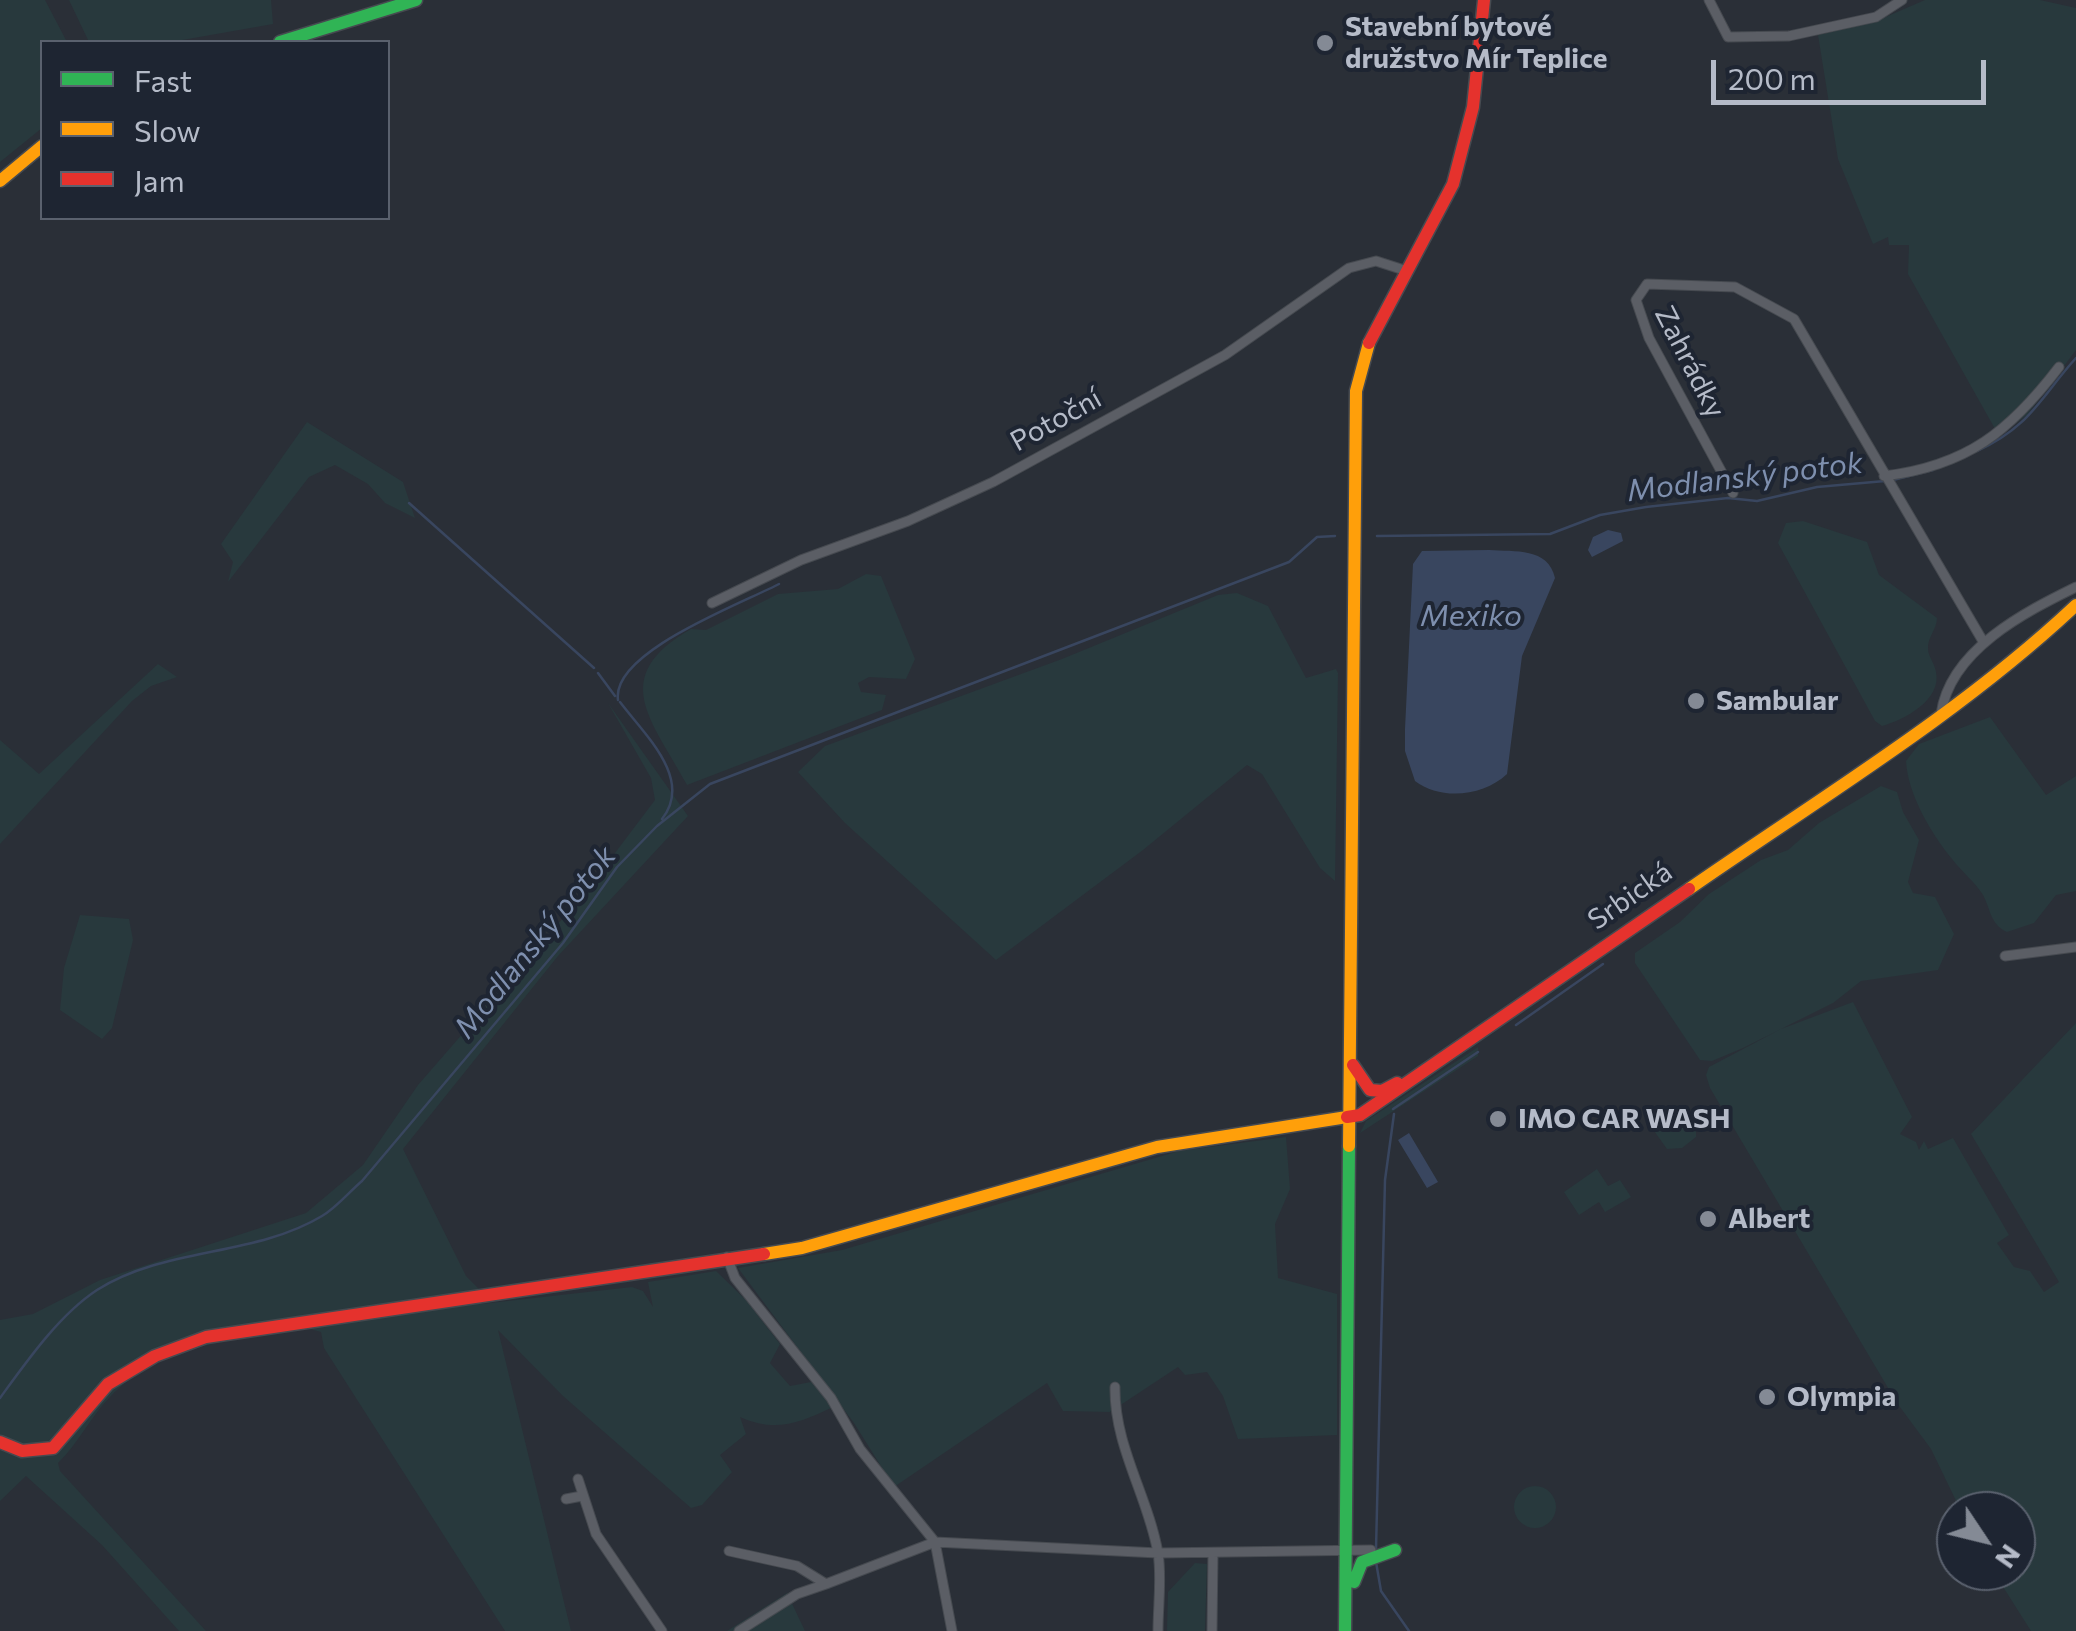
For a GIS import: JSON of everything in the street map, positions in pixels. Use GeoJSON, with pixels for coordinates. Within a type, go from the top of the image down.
{"type":"FeatureCollection","features":[{"type":"Feature","properties":{"kind":"street"},"geometry":{"type":"LineString","coordinates":[[290,40],[416,0]]}},
{"type":"Feature","properties":{"kind":"street"},"geometry":{"type":"LineString","coordinates":[[1348,1631],[1348,1118],[1356,392],[1365,346],[1440,215],[1471,133],[1484,0]]}},
{"type":"Feature","properties":{"kind":"street"},"geometry":{"type":"LineString","coordinates":[[1709,0],[1728,37],[1789,36],[1876,17],[1902,0]]}},
{"type":"Feature","properties":{"kind":"street"},"geometry":{"type":"LineString","coordinates":[[1880,0],[1886,10]]}},
{"type":"Feature","properties":{"kind":"street"},"geometry":{"type":"LineString","coordinates":[[0,180],[40,148]]}},
{"type":"Feature","properties":{"kind":"street","name":"Potoční"},"geometry":{"type":"LineString","coordinates":[[712,603],[801,560],[908,522],[993,482],[1224,356],[1354,266],[1382,261],[1407,270]]}},
{"type":"Feature","properties":{"kind":"street","name":"Zahrádky"},"geometry":{"type":"LineString","coordinates":[[1733,493],[1643,323],[1636,300],[1647,284],[1735,287],[1794,319],[1984,643]]}},
{"type":"Feature","properties":{"kind":"street"},"geometry":{"type":"LineString","coordinates":[[1884,476],[1922,471],[2002,433],[2060,367]]}},
{"type":"Feature","properties":{"kind":"street","name":"Srbická"},"geometry":{"type":"LineString","coordinates":[[1941,715],[1952,685],[1984,643],[2076,587]]}},
{"type":"Feature","properties":{"kind":"street","name":"Srbická"},"geometry":{"type":"LineString","coordinates":[[1348,1118],[1426,1072],[1690,884],[1941,715],[2024,654],[2076,605]]}},
{"type":"Feature","properties":{"kind":"street"},"geometry":{"type":"LineString","coordinates":[[2005,956],[2076,948]]}},
{"type":"Feature","properties":{"kind":"street"},"geometry":{"type":"LineString","coordinates":[[1349,1050],[1358,1079],[1374,1092],[1426,1072]]}},
{"type":"Feature","properties":{"kind":"street"},"geometry":{"type":"LineString","coordinates":[[0,1442],[25,1452],[49,1450],[73,1431],[109,1383],[180,1345],[206,1337],[847,1238],[1167,1145],[1348,1118]]}},
{"type":"Feature","properties":{"kind":"street"},"geometry":{"type":"LineString","coordinates":[[726,1257],[735,1278],[831,1398],[860,1448],[934,1542],[952,1631]]}},
{"type":"Feature","properties":{"kind":"street"},"geometry":{"type":"LineString","coordinates":[[1115,1387],[1115,1406],[1128,1445],[1127,1464],[1158,1552],[1158,1631]]}},
{"type":"Feature","properties":{"kind":"street"},"geometry":{"type":"LineString","coordinates":[[578,1479],[596,1534],[662,1631]]}},
{"type":"Feature","properties":{"kind":"street"},"geometry":{"type":"LineString","coordinates":[[566,1500],[582,1496]]}},
{"type":"Feature","properties":{"kind":"street"},"geometry":{"type":"LineString","coordinates":[[739,1631],[797,1594],[934,1542],[1158,1552],[1371,1550]]}},
{"type":"Feature","properties":{"kind":"street"},"geometry":{"type":"LineString","coordinates":[[1348,1631],[1356,1566],[1364,1558],[1395,1550]]}},
{"type":"Feature","properties":{"kind":"street"},"geometry":{"type":"LineString","coordinates":[[729,1552],[796,1566],[826,1584]]}},
{"type":"Feature","properties":{"kind":"street"},"geometry":{"type":"LineString","coordinates":[[1212,1631],[1214,1553]]}},
{"type":"Feature","properties":{"kind":"shaded area"},"geometry":{"type":"Polygon","coordinates":[[[0,0],[45,0],[66,40],[40,40],[40,130],[0,162],[0,0]]]}},
{"type":"Feature","properties":{"kind":"shaded area"},"geometry":{"type":"Polygon","coordinates":[[[69,0],[271,0],[273,24],[182,40],[88,40],[69,0]]]}},
{"type":"Feature","properties":{"kind":"shaded area"},"geometry":{"type":"Polygon","coordinates":[[[1925,0],[2040,0],[2076,8],[2076,350],[2027,415],[1999,436],[1908,274],[1909,245],[1889,245],[1888,237],[1873,244],[1838,159],[1818,35],[1874,22],[1925,0]]]}},
{"type":"Feature","properties":{"kind":"shaded area"},"geometry":{"type":"Polygon","coordinates":[[[307,422],[403,482],[415,518],[385,503],[368,484],[335,465],[309,477],[228,582],[233,562],[221,544],[307,422]]]}},
{"type":"Feature","properties":{"kind":"shaded area"},"geometry":{"type":"Polygon","coordinates":[[[1803,521],[1867,542],[1879,575],[1937,618],[1928,645],[1936,672],[1933,691],[1920,707],[1901,719],[1882,726],[1875,721],[1778,543],[1786,523],[1803,521]]]}},
{"type":"Feature","properties":{"kind":"shaded area"},"geometry":{"type":"Polygon","coordinates":[[[866,574],[881,576],[915,659],[906,679],[869,677],[858,683],[861,692],[886,695],[882,710],[687,785],[644,701],[644,682],[650,664],[665,647],[691,629],[706,630],[778,594],[838,589],[866,574]]]}},
{"type":"Feature","properties":{"kind":"shaded area"},"geometry":{"type":"Polygon","coordinates":[[[1237,593],[1268,606],[1306,678],[1336,669],[1338,673],[1335,881],[1320,868],[1262,774],[1247,765],[1143,850],[996,960],[845,823],[798,772],[825,746],[1062,659],[1218,595],[1237,593]]]}},
{"type":"Feature","properties":{"kind":"shaded area"},"geometry":{"type":"Polygon","coordinates":[[[158,664],[177,677],[151,686],[132,701],[0,844],[0,740],[39,774],[158,664]]]}},
{"type":"Feature","properties":{"kind":"shaded area"},"geometry":{"type":"Polygon","coordinates":[[[608,703],[688,816],[558,956],[403,1149],[466,1276],[480,1290],[481,1304],[632,1287],[643,1291],[653,1307],[648,1282],[716,1271],[746,1300],[780,1344],[770,1363],[790,1386],[811,1382],[833,1407],[787,1424],[765,1424],[740,1417],[746,1434],[720,1455],[732,1472],[702,1505],[691,1508],[563,1396],[498,1330],[571,1631],[505,1631],[324,1348],[321,1332],[310,1329],[230,1340],[178,1354],[153,1365],[110,1397],[58,1463],[60,1471],[206,1631],[179,1631],[102,1545],[26,1476],[0,1501],[0,1320],[33,1314],[100,1280],[306,1213],[363,1165],[418,1085],[584,894],[655,800],[651,778],[608,703]]]}},
{"type":"Feature","properties":{"kind":"shaded area"},"geometry":{"type":"Polygon","coordinates":[[[1990,717],[2046,795],[2076,776],[2076,891],[2056,895],[2034,923],[2007,932],[1994,921],[1980,890],[1929,826],[1911,787],[1906,761],[1919,744],[1990,717]]]}},
{"type":"Feature","properties":{"kind":"shaded area"},"geometry":{"type":"Polygon","coordinates":[[[1881,786],[1897,792],[1919,840],[1908,882],[1913,893],[1935,897],[1954,934],[1938,970],[1861,981],[1833,1003],[1743,1048],[1712,1061],[1700,1060],[1635,963],[1635,953],[1680,922],[1709,894],[1761,860],[1788,850],[1819,823],[1881,786]]]}},
{"type":"Feature","properties":{"kind":"shaded area"},"geometry":{"type":"Polygon","coordinates":[[[80,915],[129,919],[133,940],[112,1028],[102,1039],[60,1010],[64,968],[80,915]]]}},
{"type":"Feature","properties":{"kind":"shaded area"},"geometry":{"type":"Polygon","coordinates":[[[1853,1002],[1912,1117],[1900,1134],[1916,1142],[1919,1150],[1924,1141],[1928,1149],[1953,1138],[2009,1235],[1997,1243],[2014,1267],[2030,1271],[2044,1292],[2059,1282],[1971,1134],[2076,1023],[2076,1631],[2031,1631],[2006,1591],[2036,1591],[2036,1491],[1951,1491],[1931,1449],[1897,1403],[1710,1088],[1706,1075],[1709,1067],[1781,1029],[1853,1002]]]}},
{"type":"Feature","properties":{"kind":"shaded area"},"geometry":{"type":"Polygon","coordinates":[[[1478,1047],[1478,1056],[1360,1133],[1366,1121],[1478,1047]]]}},
{"type":"Feature","properties":{"kind":"shaded area"},"geometry":{"type":"Polygon","coordinates":[[[1683,1115],[1696,1125],[1696,1137],[1682,1148],[1667,1149],[1652,1128],[1683,1115]]]}},
{"type":"Feature","properties":{"kind":"shaded area"},"geometry":{"type":"Polygon","coordinates":[[[1286,1137],[1290,1189],[1275,1224],[1278,1278],[1337,1294],[1337,1435],[1238,1439],[1223,1396],[1207,1372],[1185,1375],[1178,1367],[1110,1412],[1063,1411],[1047,1383],[894,1487],[854,1423],[738,1268],[842,1250],[1179,1151],[1286,1137]]]}},
{"type":"Feature","properties":{"kind":"shaded area"},"geometry":{"type":"Polygon","coordinates":[[[1597,1169],[1608,1186],[1620,1180],[1631,1197],[1605,1212],[1599,1202],[1579,1215],[1564,1192],[1597,1169]]]}},
{"type":"Feature","properties":{"kind":"shaded area"},"geometry":{"type":"Polygon","coordinates":[[[1535,1486],[1550,1492],[1556,1507],[1550,1522],[1535,1528],[1520,1522],[1514,1507],[1520,1492],[1535,1486]]]}},
{"type":"Feature","properties":{"kind":"shaded area"},"geometry":{"type":"Polygon","coordinates":[[[1195,1563],[1207,1564],[1205,1631],[1167,1631],[1168,1592],[1195,1563]]]}},
{"type":"Feature","properties":{"kind":"shaded area"},"geometry":{"type":"Polygon","coordinates":[[[787,1593],[805,1631],[727,1631],[787,1593]]]}},
{"type":"Feature","properties":{"kind":"water"},"geometry":{"type":"Polygon","coordinates":[[[1608,530],[1621,533],[1623,541],[1592,557],[1588,550],[1593,537],[1608,530]]]}},
{"type":"Feature","properties":{"kind":"water","name":"Mexiko"},"geometry":{"type":"Polygon","coordinates":[[[1489,550],[1538,556],[1555,578],[1522,656],[1507,774],[1475,791],[1437,791],[1415,781],[1405,751],[1413,564],[1422,551],[1489,550]]]}},
{"type":"Feature","properties":{"kind":"water"},"geometry":{"type":"Polygon","coordinates":[[[1409,1133],[1438,1182],[1427,1188],[1398,1140],[1409,1133]]]}},
{"type":"Feature","properties":{"kind":"waterway","name":"Modlanský potok"},"geometry":{"type":"LineString","coordinates":[[1977,451],[2022,422],[2076,358]]}},
{"type":"Feature","properties":{"kind":"waterway","name":"Modlanský potok"},"geometry":{"type":"LineString","coordinates":[[1893,480],[1933,470]]}},
{"type":"Feature","properties":{"kind":"waterway","name":"Modlanský potok"},"geometry":{"type":"LineString","coordinates":[[1377,536],[1550,534],[1600,515],[1646,507],[1728,498],[1757,501],[1817,487],[1885,481]]}},
{"type":"Feature","properties":{"kind":"waterway"},"geometry":{"type":"LineString","coordinates":[[409,503],[594,668]]}},
{"type":"Feature","properties":{"kind":"waterway","name":"Modlanský potok"},"geometry":{"type":"LineString","coordinates":[[0,1398],[57,1325],[97,1290],[151,1266],[268,1239],[332,1209],[362,1181],[563,943],[617,867],[657,826],[710,784],[1289,562],[1317,537],[1335,536]]}},
{"type":"Feature","properties":{"kind":"waterway"},"geometry":{"type":"LineString","coordinates":[[618,700],[621,682],[656,647],[779,584]]}},
{"type":"Feature","properties":{"kind":"waterway"},"geometry":{"type":"LineString","coordinates":[[598,673],[615,696]]}},
{"type":"Feature","properties":{"kind":"waterway"},"geometry":{"type":"LineString","coordinates":[[620,702],[652,743],[669,773],[670,804],[662,819]]}},
{"type":"Feature","properties":{"kind":"waterway"},"geometry":{"type":"LineString","coordinates":[[1516,1025],[1603,964]]}},
{"type":"Feature","properties":{"kind":"waterway"},"geometry":{"type":"LineString","coordinates":[[1393,1109],[1478,1052]]}},
{"type":"Feature","properties":{"kind":"waterway"},"geometry":{"type":"LineString","coordinates":[[1376,1549],[1385,1180],[1394,1114]]}},
{"type":"Feature","properties":{"kind":"waterway"},"geometry":{"type":"LineString","coordinates":[[1376,1562],[1381,1591],[1409,1631]]}},
{"type":"Feature","properties":{"kind":"traffic: fast"},"geometry":{"type":"LineString","coordinates":[[286,40],[416,0]]}},
{"type":"Feature","properties":{"kind":"traffic: fast"},"geometry":{"type":"LineString","coordinates":[[1345,1631],[1349,1146]]}},
{"type":"Feature","properties":{"kind":"traffic: fast"},"geometry":{"type":"LineString","coordinates":[[1354,1582],[1362,1562],[1395,1550]]}},
{"type":"Feature","properties":{"kind":"traffic: slow"},"geometry":{"type":"LineString","coordinates":[[0,181],[40,148]]}},
{"type":"Feature","properties":{"kind":"traffic: slow"},"geometry":{"type":"LineString","coordinates":[[1349,1146],[1356,391],[1369,343]]}},
{"type":"Feature","properties":{"kind":"traffic: slow"},"geometry":{"type":"LineString","coordinates":[[1689,889],[1937,719],[2076,605]]}},
{"type":"Feature","properties":{"kind":"traffic: slow"},"geometry":{"type":"LineString","coordinates":[[764,1254],[802,1248],[1157,1147],[1347,1117]]}},
{"type":"Feature","properties":{"kind":"traffic: jam"},"geometry":{"type":"LineString","coordinates":[[1369,343],[1453,184],[1473,107],[1484,0]]}},
{"type":"Feature","properties":{"kind":"traffic: jam"},"geometry":{"type":"LineString","coordinates":[[1347,1117],[1360,1115],[1689,889]]}},
{"type":"Feature","properties":{"kind":"traffic: jam"},"geometry":{"type":"LineString","coordinates":[[1353,1065],[1370,1090],[1382,1091],[1397,1083]]}},
{"type":"Feature","properties":{"kind":"traffic: jam"},"geometry":{"type":"LineString","coordinates":[[0,1442],[22,1451],[53,1448],[108,1384],[155,1356],[206,1337],[764,1254]]}},
{"type":"Feature","properties":{"kind":"place","name":"Stavební bytové družstvo Mír Teplice"},"geometry":{"type":"Point","coordinates":[1325,43]}},
{"type":"Feature","properties":{"kind":"place","name":"Sambular"},"geometry":{"type":"Point","coordinates":[1696,701]}},
{"type":"Feature","properties":{"kind":"place","name":"IMO CAR WASH"},"geometry":{"type":"Point","coordinates":[1498,1119]}},
{"type":"Feature","properties":{"kind":"place","name":"Albert"},"geometry":{"type":"Point","coordinates":[1708,1219]}},
{"type":"Feature","properties":{"kind":"place","name":"Olympia"},"geometry":{"type":"Point","coordinates":[1767,1397]}}]}
